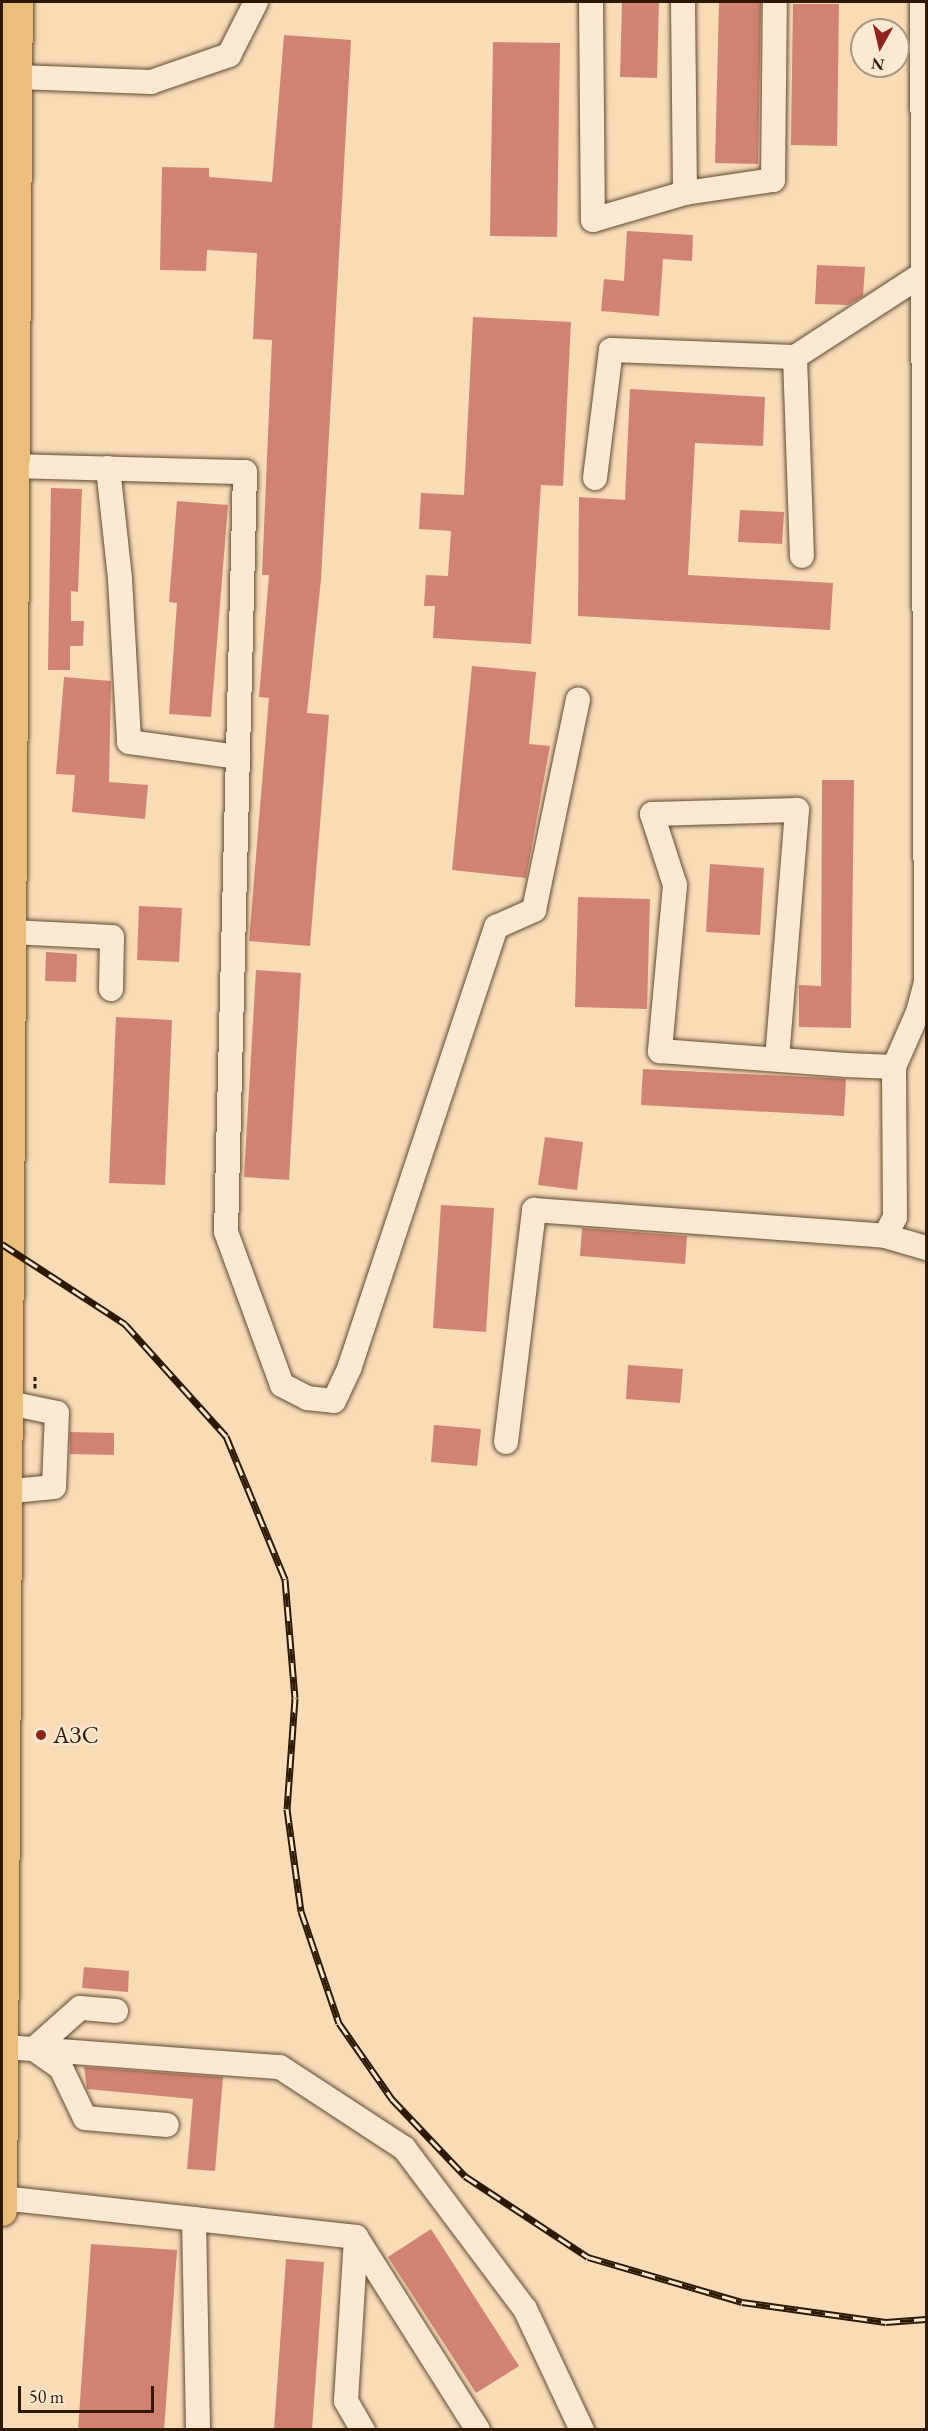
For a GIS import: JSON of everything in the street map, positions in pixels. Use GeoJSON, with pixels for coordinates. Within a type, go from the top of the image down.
{"type":"FeatureCollection","features":[{"type":"Feature","properties":{"kind":"main road"},"geometry":{"type":"LineString","coordinates":[[2,2211],[5,2047],[5,1492],[9,1403],[11,932],[7,538],[13,466],[18,2]]}},
{"type":"Feature","properties":{"kind":"street"},"geometry":{"type":"LineString","coordinates":[[18,77],[151,82],[229,55],[256,2]]}},
{"type":"Feature","properties":{"kind":"street"},"geometry":{"type":"LineString","coordinates":[[591,2],[594,220],[685,193],[773,180],[775,2]]}},
{"type":"Feature","properties":{"kind":"street"},"geometry":{"type":"LineString","coordinates":[[683,2],[685,193]]}},
{"type":"Feature","properties":{"kind":"street"},"geometry":{"type":"LineString","coordinates":[[885,1236],[895,1217],[894,1067],[922,1012],[926,982],[923,274],[925,118],[922,2]]}},
{"type":"Feature","properties":{"kind":"street"},"geometry":{"type":"LineString","coordinates":[[595,478],[611,350],[795,357],[923,274]]}},
{"type":"Feature","properties":{"kind":"street"},"geometry":{"type":"LineString","coordinates":[[795,357],[802,556]]}},
{"type":"Feature","properties":{"kind":"street"},"geometry":{"type":"LineString","coordinates":[[13,466],[245,472],[226,1232],[282,1385],[307,1398],[334,1401],[350,1366],[496,927],[534,910],[579,700]]}},
{"type":"Feature","properties":{"kind":"street"},"geometry":{"type":"LineString","coordinates":[[108,468],[120,579],[129,742],[238,757]]}},
{"type":"Feature","properties":{"kind":"street"},"geometry":{"type":"LineString","coordinates":[[777,1059],[797,810],[652,814],[675,885],[660,1051],[777,1059],[894,1067]]}},
{"type":"Feature","properties":{"kind":"street"},"geometry":{"type":"LineString","coordinates":[[11,932],[112,937],[111,989]]}},
{"type":"Feature","properties":{"kind":"street"},"geometry":{"type":"LineString","coordinates":[[506,1442],[534,1210],[885,1236],[927,1248]]}},
{"type":"Feature","properties":{"kind":"street"},"geometry":{"type":"LineString","coordinates":[[5,1492],[54,1487],[57,1413],[9,1403]]}},
{"type":"Feature","properties":{"kind":"street"},"geometry":{"type":"LineString","coordinates":[[34,2049],[80,2008],[116,2011]]}},
{"type":"Feature","properties":{"kind":"street"},"geometry":{"type":"LineString","coordinates":[[5,2047],[280,2067],[404,2148],[525,2309],[582,2430]]}},
{"type":"Feature","properties":{"kind":"street"},"geometry":{"type":"LineString","coordinates":[[34,2049],[61,2068],[85,2118],[167,2125]]}},
{"type":"Feature","properties":{"kind":"street"},"geometry":{"type":"LineString","coordinates":[[2,2198],[356,2237]]}},
{"type":"Feature","properties":{"kind":"street"},"geometry":{"type":"LineString","coordinates":[[194,2219],[198,2430]]}},
{"type":"Feature","properties":{"kind":"street"},"geometry":{"type":"LineString","coordinates":[[356,2237],[345,2401],[363,2430]]}},
{"type":"Feature","properties":{"kind":"street"},"geometry":{"type":"LineString","coordinates":[[356,2237],[478,2430]]}},
{"type":"Feature","properties":{"kind":"building"},"geometry":{"type":"Polygon","coordinates":[[[622,2],[659,2],[657,78],[620,77],[622,2]]]}},
{"type":"Feature","properties":{"kind":"building"},"geometry":{"type":"Polygon","coordinates":[[[719,2],[761,2],[758,164],[715,163],[719,2]]]}},
{"type":"Feature","properties":{"kind":"building"},"geometry":{"type":"Polygon","coordinates":[[[793,4],[839,4],[837,146],[791,145],[793,4]]]}},
{"type":"Feature","properties":{"kind":"building"},"geometry":{"type":"Polygon","coordinates":[[[284,35],[351,40],[321,579],[307,713],[329,715],[310,946],[249,941],[269,698],[259,697],[269,575],[262,575],[272,340],[253,339],[257,253],[207,250],[206,271],[160,270],[162,167],[209,168],[209,177],[272,182],[284,35]]]}},
{"type":"Feature","properties":{"kind":"building"},"geometry":{"type":"Polygon","coordinates":[[[493,42],[560,43],[557,237],[490,236],[493,42]]]}},
{"type":"Feature","properties":{"kind":"building"},"geometry":{"type":"Polygon","coordinates":[[[627,231],[693,235],[692,261],[663,259],[659,316],[601,311],[604,279],[624,281],[627,231]]]}},
{"type":"Feature","properties":{"kind":"building"},"geometry":{"type":"Polygon","coordinates":[[[817,265],[865,267],[863,296],[848,305],[815,304],[817,265]]]}},
{"type":"Feature","properties":{"kind":"building"},"geometry":{"type":"Polygon","coordinates":[[[473,317],[571,322],[563,486],[541,485],[531,644],[433,638],[435,606],[424,606],[426,575],[448,576],[451,531],[419,529],[421,493],[464,495],[473,317]]]}},
{"type":"Feature","properties":{"kind":"building"},"geometry":{"type":"Polygon","coordinates":[[[630,389],[765,397],[763,446],[695,443],[688,575],[833,583],[830,630],[578,616],[579,497],[625,500],[630,389]]]}},
{"type":"Feature","properties":{"kind":"building"},"geometry":{"type":"Polygon","coordinates":[[[51,488],[82,489],[78,592],[71,591],[71,621],[84,621],[83,646],[70,646],[70,670],[48,670],[51,488]]]}},
{"type":"Feature","properties":{"kind":"building"},"geometry":{"type":"Polygon","coordinates":[[[177,501],[228,505],[211,717],[169,714],[177,603],[169,602],[177,501]]]}},
{"type":"Feature","properties":{"kind":"building"},"geometry":{"type":"Polygon","coordinates":[[[740,510],[784,512],[782,544],[738,542],[740,510]]]}},
{"type":"Feature","properties":{"kind":"building"},"geometry":{"type":"Polygon","coordinates":[[[472,666],[536,672],[529,744],[550,746],[526,878],[452,870],[472,666]]]}},
{"type":"Feature","properties":{"kind":"building"},"geometry":{"type":"Polygon","coordinates":[[[64,677],[111,681],[109,782],[148,785],[145,819],[72,812],[75,775],[56,774],[64,677]]]}},
{"type":"Feature","properties":{"kind":"building"},"geometry":{"type":"Polygon","coordinates":[[[822,780],[854,780],[851,1028],[799,1027],[799,985],[821,986],[822,780]]]}},
{"type":"Feature","properties":{"kind":"building"},"geometry":{"type":"Polygon","coordinates":[[[710,864],[764,868],[760,935],[706,932],[710,864]]]}},
{"type":"Feature","properties":{"kind":"building"},"geometry":{"type":"Polygon","coordinates":[[[578,897],[650,899],[647,1009],[575,1007],[578,897]]]}},
{"type":"Feature","properties":{"kind":"building"},"geometry":{"type":"Polygon","coordinates":[[[139,906],[182,908],[179,962],[137,960],[139,906]]]}},
{"type":"Feature","properties":{"kind":"building"},"geometry":{"type":"Polygon","coordinates":[[[46,952],[77,954],[76,982],[45,981],[46,952]]]}},
{"type":"Feature","properties":{"kind":"building"},"geometry":{"type":"Polygon","coordinates":[[[256,970],[301,973],[289,1180],[244,1177],[256,970]]]}},
{"type":"Feature","properties":{"kind":"building"},"geometry":{"type":"Polygon","coordinates":[[[116,1017],[172,1020],[165,1185],[109,1183],[116,1017]]]}},
{"type":"Feature","properties":{"kind":"building"},"geometry":{"type":"Polygon","coordinates":[[[643,1069],[846,1079],[844,1116],[641,1105],[643,1069]]]}},
{"type":"Feature","properties":{"kind":"building"},"geometry":{"type":"Polygon","coordinates":[[[545,1137],[583,1142],[577,1190],[538,1185],[545,1137]]]}},
{"type":"Feature","properties":{"kind":"building"},"geometry":{"type":"Polygon","coordinates":[[[441,1205],[494,1208],[486,1332],[433,1328],[441,1205]]]}},
{"type":"Feature","properties":{"kind":"building"},"geometry":{"type":"Polygon","coordinates":[[[582,1228],[687,1236],[685,1264],[580,1256],[582,1228]]]}},
{"type":"Feature","properties":{"kind":"building"},"geometry":{"type":"Polygon","coordinates":[[[628,1365],[683,1369],[680,1403],[626,1399],[628,1365]]]}},
{"type":"Feature","properties":{"kind":"building"},"geometry":{"type":"Polygon","coordinates":[[[434,1425],[481,1429],[477,1466],[431,1462],[434,1425]]]}},
{"type":"Feature","properties":{"kind":"building"},"geometry":{"type":"Polygon","coordinates":[[[70,1432],[114,1433],[114,1455],[70,1454],[70,1432]]]}},
{"type":"Feature","properties":{"kind":"building"},"geometry":{"type":"Polygon","coordinates":[[[84,1967],[129,1971],[128,1992],[82,1988],[84,1967]]]}},
{"type":"Feature","properties":{"kind":"building"},"geometry":{"type":"Polygon","coordinates":[[[84,2067],[223,2077],[215,2171],[187,2169],[193,2099],[87,2089],[84,2067]]]}},
{"type":"Feature","properties":{"kind":"building"},"geometry":{"type":"Polygon","coordinates":[[[431,2229],[519,2366],[476,2393],[388,2257],[431,2229]]]}},
{"type":"Feature","properties":{"kind":"building"},"geometry":{"type":"Polygon","coordinates":[[[91,2244],[177,2250],[164,2430],[78,2430],[91,2244]]]}},
{"type":"Feature","properties":{"kind":"building"},"geometry":{"type":"Polygon","coordinates":[[[286,2259],[324,2262],[312,2430],[274,2430],[286,2259]]]}},
{"type":"Feature","properties":{"kind":"railway"},"geometry":{"type":"LineString","coordinates":[[2,1244],[125,1324],[226,1436],[285,1579],[295,1698],[287,1809],[301,1911],[339,2023],[392,2099],[465,2176],[588,2257],[742,2302],[886,2322],[926,2319]]}},
{"type":"Feature","properties":{"kind":"place","name":"АЗС"},"geometry":{"type":"Point","coordinates":[41,1735]}}]}
